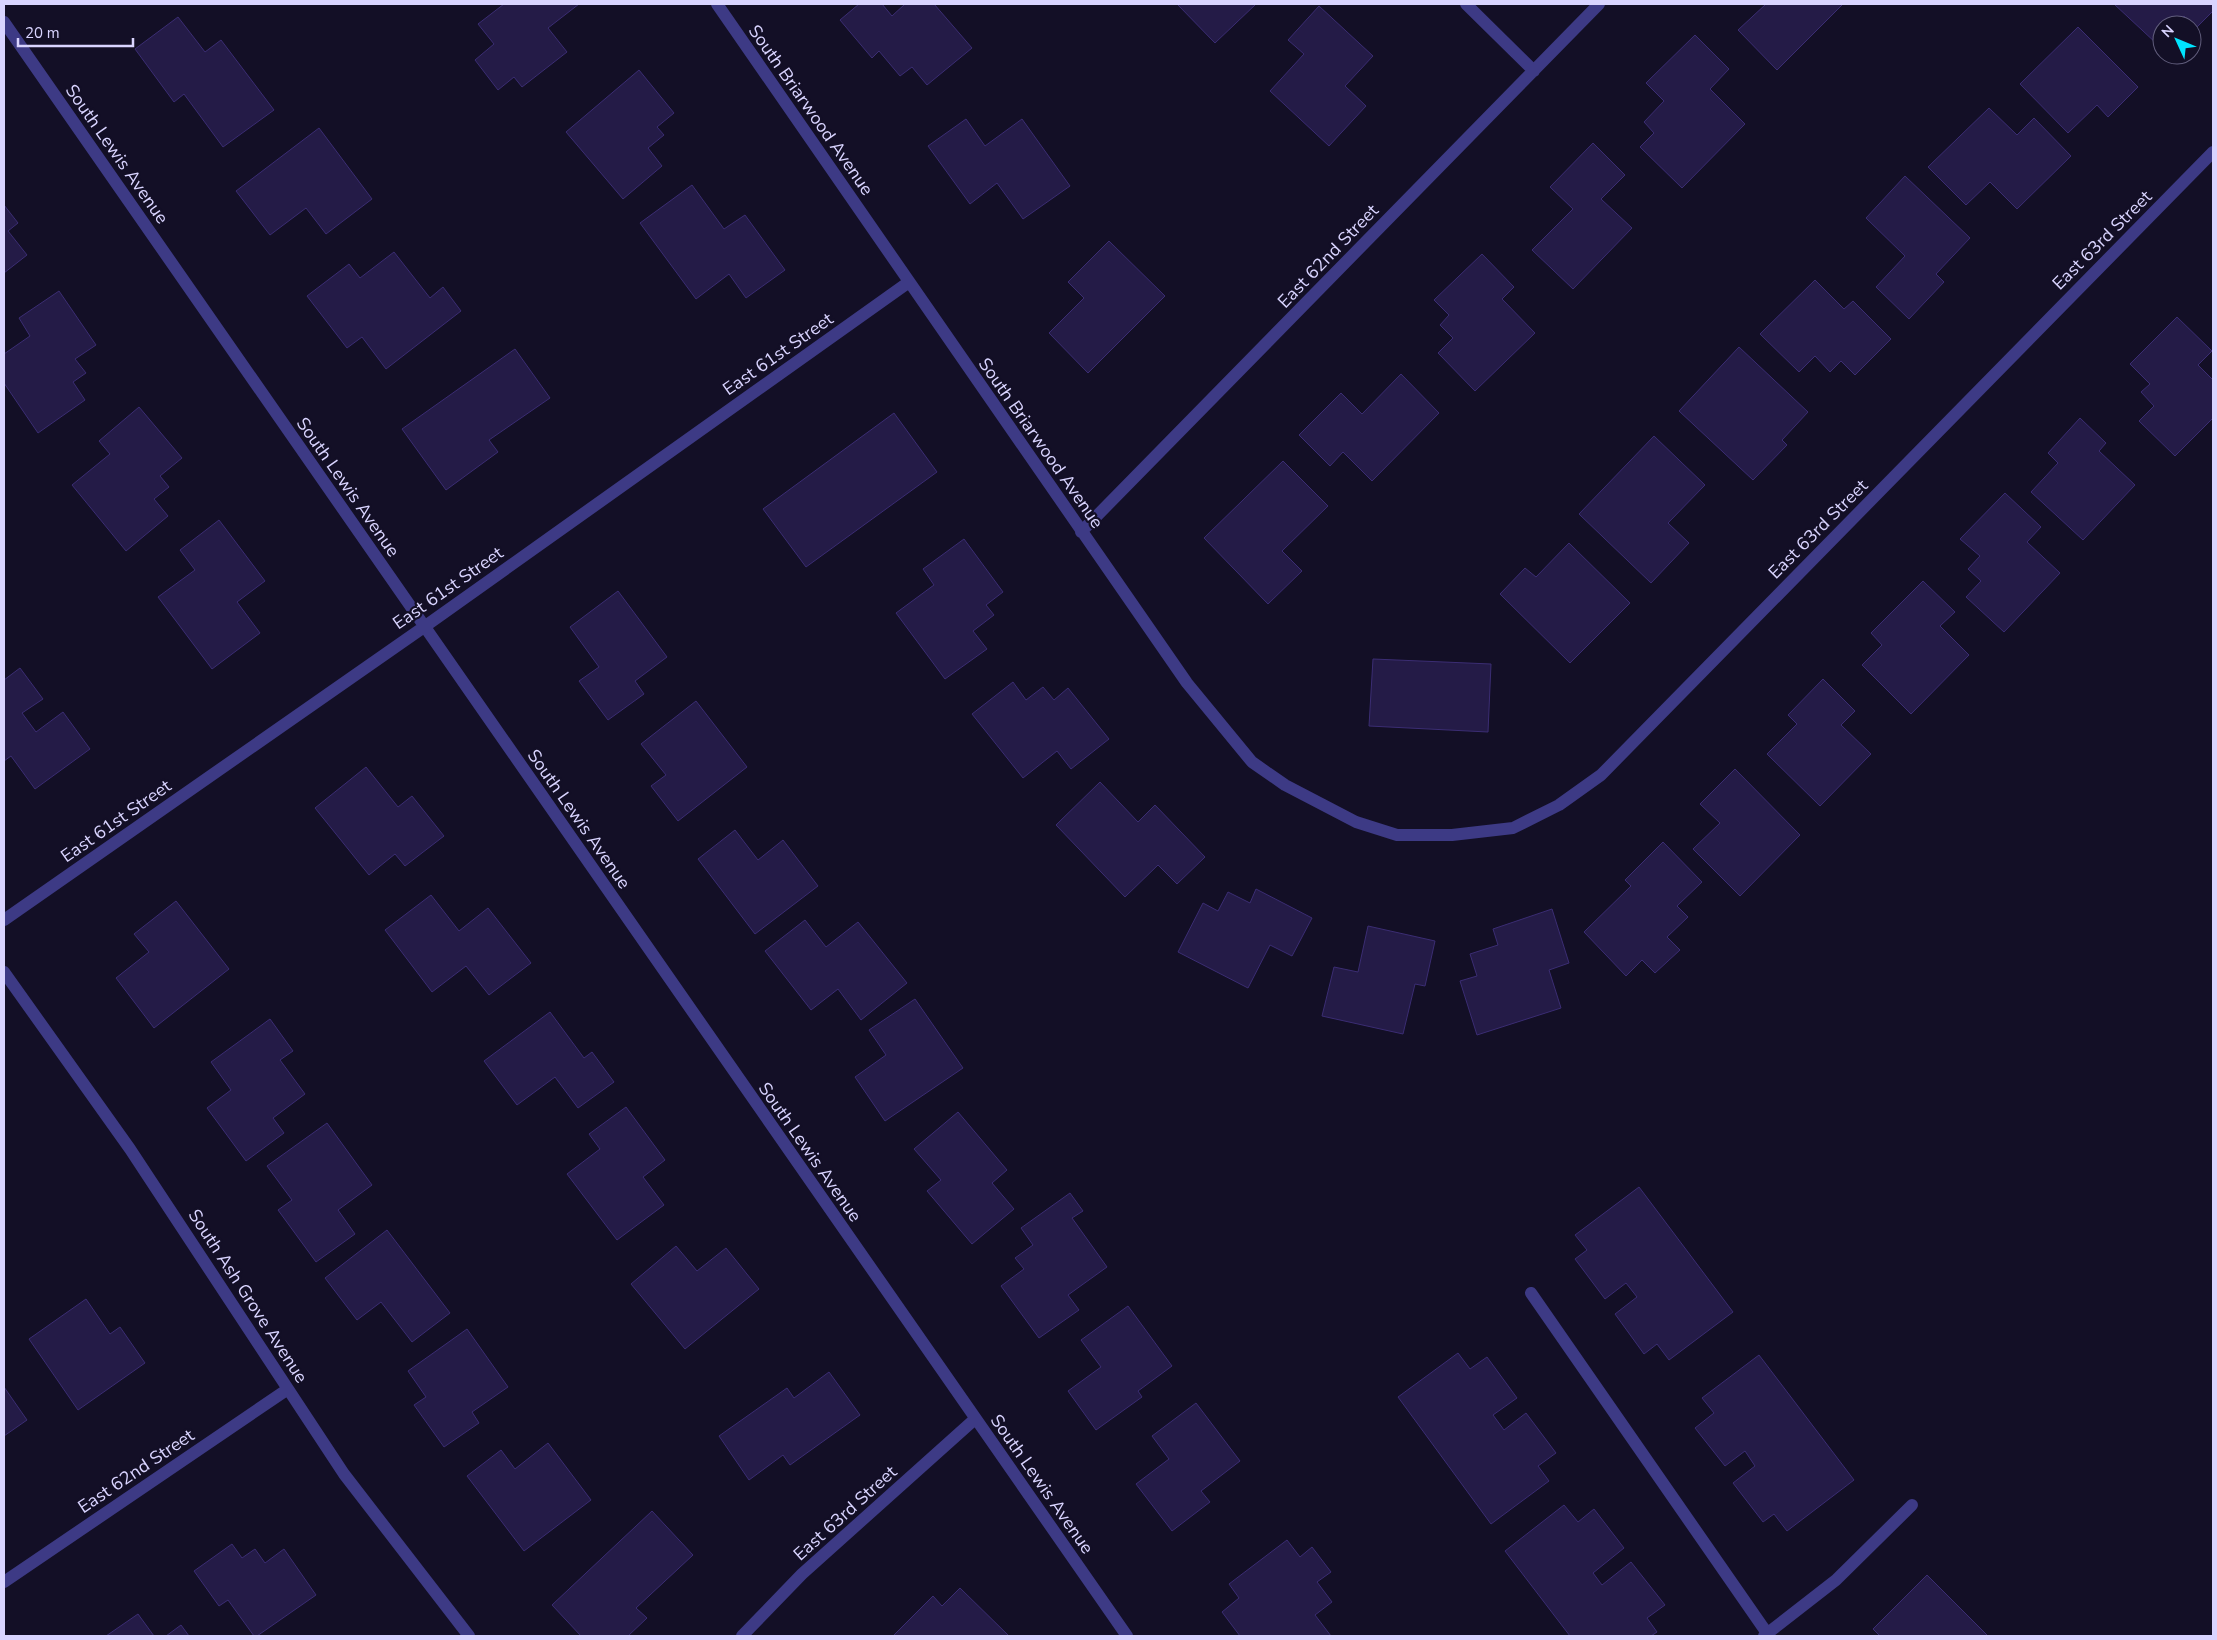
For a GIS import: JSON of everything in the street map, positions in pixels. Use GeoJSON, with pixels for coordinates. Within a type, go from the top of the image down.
{"type":"FeatureCollection","features":[{"type":"Feature","properties":{"kind":"street","name":"South Briarwood Avenue"},"geometry":{"type":"LineString","coordinates":[[717,4],[1187,683],[1252,762],[1285,785],[1356,822],[1397,835]]}},
{"type":"Feature","properties":{"kind":"street"},"geometry":{"type":"LineString","coordinates":[[1466,4],[1534,71]]}},
{"type":"Feature","properties":{"kind":"street","name":"East 62nd Street"},"geometry":{"type":"LineString","coordinates":[[1081,532],[1599,4]]}},
{"type":"Feature","properties":{"kind":"street","name":"South Lewis Avenue"},"geometry":{"type":"LineString","coordinates":[[4,22],[1127,1636]]}},
{"type":"Feature","properties":{"kind":"street","name":"East 63rd Street"},"geometry":{"type":"LineString","coordinates":[[1397,835],[1452,835],[1514,828],[1559,805],[1601,774],[2213,152]]}},
{"type":"Feature","properties":{"kind":"street","name":"East 61st Street"},"geometry":{"type":"LineString","coordinates":[[4,920],[424,627],[909,282]]}},
{"type":"Feature","properties":{"kind":"street","name":"South Ash Grove Avenue"},"geometry":{"type":"LineString","coordinates":[[4,972],[130,1149],[344,1474],[468,1636]]}},
{"type":"Feature","properties":{"kind":"street"},"geometry":{"type":"LineString","coordinates":[[1531,1293],[1766,1635],[1836,1580],[1912,1505]]}},
{"type":"Feature","properties":{"kind":"street","name":"East 62nd Street"},"geometry":{"type":"LineString","coordinates":[[4,1582],[288,1390]]}},
{"type":"Feature","properties":{"kind":"street","name":"East 63rd Street"},"geometry":{"type":"LineString","coordinates":[[742,1636],[802,1574],[975,1419]]}},
{"type":"Feature","properties":{"kind":"building"},"geometry":{"type":"Polygon","coordinates":[[[504,4],[579,4],[548,28],[567,52],[522,87],[514,77],[498,90],[475,60],[494,44],[478,24],[504,4]]]}},
{"type":"Feature","properties":{"kind":"building"},"geometry":{"type":"Polygon","coordinates":[[[859,4],[882,4],[892,16],[905,4],[934,4],[972,48],[927,85],[912,67],[900,76],[879,51],[872,58],[840,20],[859,4]]]}},
{"type":"Feature","properties":{"kind":"building"},"geometry":{"type":"Polygon","coordinates":[[[1177,4],[1256,4],[1215,43],[1177,4]]]}},
{"type":"Feature","properties":{"kind":"building"},"geometry":{"type":"Polygon","coordinates":[[[1766,4],[1843,4],[1777,70],[1738,30],[1766,4]]]}},
{"type":"Feature","properties":{"kind":"building"},"geometry":{"type":"Polygon","coordinates":[[[2114,4],[2213,4],[2213,11],[2202,22],[2202,15],[2152,15],[2152,39],[2114,4]]]}},
{"type":"Feature","properties":{"kind":"building"},"geometry":{"type":"Polygon","coordinates":[[[1319,6],[1373,56],[1345,86],[1366,106],[1329,146],[1270,91],[1304,54],[1288,40],[1319,6]]]}},
{"type":"Feature","properties":{"kind":"building"},"geometry":{"type":"Polygon","coordinates":[[[178,17],[205,52],[221,40],[274,110],[223,147],[184,94],[174,102],[135,49],[178,17]]]}},
{"type":"Feature","properties":{"kind":"building"},"geometry":{"type":"Polygon","coordinates":[[[2078,27],[2138,87],[2108,117],[2097,105],[2068,133],[2020,84],[2078,27]]]}},
{"type":"Feature","properties":{"kind":"building"},"geometry":{"type":"Polygon","coordinates":[[[1695,35],[1729,69],[1710,89],[1745,124],[1682,188],[1640,147],[1654,133],[1644,122],[1664,101],[1646,83],[1695,35]]]}},
{"type":"Feature","properties":{"kind":"building"},"geometry":{"type":"Polygon","coordinates":[[[639,70],[674,113],[657,127],[664,135],[648,148],[662,166],[623,199],[566,132],[639,70]]]}},
{"type":"Feature","properties":{"kind":"building"},"geometry":{"type":"Polygon","coordinates":[[[1989,108],[2017,135],[2034,118],[2071,156],[2017,209],[1990,182],[1966,205],[1928,167],[1989,108]]]}},
{"type":"Feature","properties":{"kind":"building"},"geometry":{"type":"Polygon","coordinates":[[[966,119],[985,146],[1022,119],[1070,186],[1023,219],[997,183],[970,204],[928,146],[966,119]]]}},
{"type":"Feature","properties":{"kind":"building"},"geometry":{"type":"Polygon","coordinates":[[[319,128],[372,199],[326,234],[306,208],[270,235],[236,191],[319,128]]]}},
{"type":"Feature","properties":{"kind":"building"},"geometry":{"type":"Polygon","coordinates":[[[1593,143],[1625,175],[1601,199],[1632,228],[1573,289],[1532,250],[1573,209],[1550,187],[1593,143]]]}},
{"type":"Feature","properties":{"kind":"building"},"geometry":{"type":"Polygon","coordinates":[[[1905,176],[1970,238],[1936,274],[1944,282],[1909,319],[1876,287],[1905,256],[1866,218],[1905,176]]]}},
{"type":"Feature","properties":{"kind":"building"},"geometry":{"type":"Polygon","coordinates":[[[692,185],[724,229],[745,215],[785,270],[746,298],[729,274],[696,299],[640,223],[692,185]]]}},
{"type":"Feature","properties":{"kind":"building"},"geometry":{"type":"Polygon","coordinates":[[[4,205],[18,223],[8,231],[27,255],[4,273],[4,205]]]}},
{"type":"Feature","properties":{"kind":"building"},"geometry":{"type":"Polygon","coordinates":[[[1109,241],[1165,296],[1088,373],[1049,333],[1084,298],[1068,282],[1109,241]]]}},
{"type":"Feature","properties":{"kind":"building"},"geometry":{"type":"Polygon","coordinates":[[[394,252],[430,298],[443,287],[461,311],[386,369],[362,337],[347,348],[307,296],[349,264],[360,278],[394,252]]]}},
{"type":"Feature","properties":{"kind":"building"},"geometry":{"type":"Polygon","coordinates":[[[1482,254],[1514,287],[1502,299],[1535,333],[1475,391],[1438,353],[1453,338],[1440,325],[1449,315],[1434,300],[1482,254]]]}},
{"type":"Feature","properties":{"kind":"building"},"geometry":{"type":"Polygon","coordinates":[[[1815,280],[1844,309],[1853,301],[1891,339],[1855,375],[1841,361],[1830,372],[1815,356],[1799,372],[1760,334],[1815,280]]]}},
{"type":"Feature","properties":{"kind":"building"},"geometry":{"type":"Polygon","coordinates":[[[59,291],[96,345],[75,359],[86,373],[73,382],[85,400],[38,433],[4,383],[4,354],[30,336],[19,318],[59,291]]]}},
{"type":"Feature","properties":{"kind":"building"},"geometry":{"type":"Polygon","coordinates":[[[2177,317],[2212,351],[2198,365],[2213,380],[2213,418],[2175,456],[2139,421],[2154,406],[2141,392],[2150,384],[2130,364],[2177,317]]]}},
{"type":"Feature","properties":{"kind":"building"},"geometry":{"type":"Polygon","coordinates":[[[1739,347],[1808,412],[1782,440],[1787,445],[1753,480],[1679,411],[1739,347]]]}},
{"type":"Feature","properties":{"kind":"building"},"geometry":{"type":"Polygon","coordinates":[[[515,349],[550,398],[489,440],[498,452],[446,490],[402,429],[515,349]]]}},
{"type":"Feature","properties":{"kind":"building"},"geometry":{"type":"Polygon","coordinates":[[[1401,374],[1439,413],[1372,481],[1343,452],[1330,466],[1299,435],[1341,393],[1362,414],[1401,374]]]}},
{"type":"Feature","properties":{"kind":"building"},"geometry":{"type":"Polygon","coordinates":[[[139,407],[182,458],[160,476],[169,487],[154,499],[168,516],[126,551],[72,485],[110,454],[99,441],[139,407]]]}},
{"type":"Feature","properties":{"kind":"building"},"geometry":{"type":"Polygon","coordinates":[[[894,413],[937,472],[806,567],[763,509],[894,413]]]}},
{"type":"Feature","properties":{"kind":"building"},"geometry":{"type":"Polygon","coordinates":[[[2080,418],[2106,443],[2099,451],[2135,485],[2083,540],[2031,492],[2058,463],[2048,453],[2080,418]]]}},
{"type":"Feature","properties":{"kind":"building"},"geometry":{"type":"Polygon","coordinates":[[[1654,436],[1705,485],[1668,523],[1689,543],[1651,583],[1579,514],[1654,436]]]}},
{"type":"Feature","properties":{"kind":"building"},"geometry":{"type":"Polygon","coordinates":[[[1283,461],[1328,506],[1282,551],[1302,571],[1268,604],[1204,538],[1283,461]]]}},
{"type":"Feature","properties":{"kind":"building"},"geometry":{"type":"Polygon","coordinates":[[[2005,493],[2041,527],[2027,542],[2060,573],[2004,632],[1966,597],[1981,581],[1968,569],[1980,556],[1960,539],[2005,493]]]}},
{"type":"Feature","properties":{"kind":"building"},"geometry":{"type":"Polygon","coordinates":[[[219,520],[265,581],[237,602],[260,633],[212,669],[158,597],[195,570],[180,550],[219,520]]]}},
{"type":"Feature","properties":{"kind":"building"},"geometry":{"type":"Polygon","coordinates":[[[964,539],[1003,592],[986,605],[994,615],[973,631],[987,649],[945,679],[896,613],[934,585],[923,569],[964,539]]]}},
{"type":"Feature","properties":{"kind":"building"},"geometry":{"type":"Polygon","coordinates":[[[1569,543],[1630,603],[1570,663],[1500,594],[1525,568],[1536,577],[1569,543]]]}},
{"type":"Feature","properties":{"kind":"building"},"geometry":{"type":"Polygon","coordinates":[[[1923,581],[1955,612],[1940,626],[1969,655],[1911,714],[1862,665],[1882,645],[1871,633],[1923,581]]]}},
{"type":"Feature","properties":{"kind":"building"},"geometry":{"type":"Polygon","coordinates":[[[618,591],[667,657],[635,681],[644,694],[608,720],[579,681],[599,667],[570,627],[618,591]]]}},
{"type":"Feature","properties":{"kind":"building"},"geometry":{"type":"Polygon","coordinates":[[[1373,659],[1491,664],[1488,732],[1369,726],[1373,659]]]}},
{"type":"Feature","properties":{"kind":"building"},"geometry":{"type":"Polygon","coordinates":[[[20,668],[43,699],[22,713],[36,732],[63,712],[90,749],[35,789],[11,756],[4,761],[4,680],[20,668]]]}},
{"type":"Feature","properties":{"kind":"building"},"geometry":{"type":"Polygon","coordinates":[[[1823,679],[1855,711],[1841,725],[1871,754],[1820,806],[1767,754],[1797,724],[1788,715],[1823,679]]]}},
{"type":"Feature","properties":{"kind":"building"},"geometry":{"type":"Polygon","coordinates":[[[1013,682],[1026,700],[1043,687],[1054,700],[1068,688],[1109,739],[1071,769],[1057,751],[1023,778],[972,714],[1013,682]]]}},
{"type":"Feature","properties":{"kind":"building"},"geometry":{"type":"Polygon","coordinates":[[[696,701],[747,767],[678,821],[651,786],[666,775],[641,744],[696,701]]]}},
{"type":"Feature","properties":{"kind":"building"},"geometry":{"type":"Polygon","coordinates":[[[366,767],[398,807],[412,796],[444,836],[405,866],[395,854],[369,875],[315,808],[366,767]]]}},
{"type":"Feature","properties":{"kind":"building"},"geometry":{"type":"Polygon","coordinates":[[[1735,769],[1800,835],[1740,896],[1693,849],[1720,823],[1700,804],[1735,769]]]}},
{"type":"Feature","properties":{"kind":"building"},"geometry":{"type":"Polygon","coordinates":[[[1100,782],[1138,822],[1155,805],[1205,857],[1177,884],[1158,865],[1125,897],[1056,825],[1100,782]]]}},
{"type":"Feature","properties":{"kind":"building"},"geometry":{"type":"Polygon","coordinates":[[[735,830],[758,860],[783,840],[818,886],[755,934],[698,859],[735,830]]]}},
{"type":"Feature","properties":{"kind":"building"},"geometry":{"type":"Polygon","coordinates":[[[1663,842],[1702,882],[1677,906],[1688,917],[1667,937],[1680,950],[1655,973],[1642,960],[1626,976],[1584,932],[1631,886],[1625,880],[1663,842]]]}},
{"type":"Feature","properties":{"kind":"building"},"geometry":{"type":"Polygon","coordinates":[[[1256,889],[1312,918],[1292,956],[1270,945],[1248,988],[1178,952],[1203,903],[1218,911],[1228,892],[1250,903],[1256,889]]]}},
{"type":"Feature","properties":{"kind":"building"},"geometry":{"type":"Polygon","coordinates":[[[431,895],[459,931],[488,908],[531,963],[489,995],[466,966],[432,992],[385,930],[431,895]]]}},
{"type":"Feature","properties":{"kind":"building"},"geometry":{"type":"Polygon","coordinates":[[[176,901],[229,969],[154,1028],[116,978],[149,952],[134,934],[176,901]]]}},
{"type":"Feature","properties":{"kind":"building"},"geometry":{"type":"Polygon","coordinates":[[[1552,909],[1569,963],[1549,970],[1561,1008],[1477,1035],[1460,981],[1477,976],[1470,954],[1498,945],[1493,929],[1552,909]]]}},
{"type":"Feature","properties":{"kind":"building"},"geometry":{"type":"Polygon","coordinates":[[[805,920],[826,947],[858,922],[907,983],[861,1020],[838,989],[811,1010],[765,951],[805,920]]]}},
{"type":"Feature","properties":{"kind":"building"},"geometry":{"type":"Polygon","coordinates":[[[1368,926],[1435,941],[1425,986],[1415,984],[1403,1034],[1322,1016],[1334,967],[1358,972],[1368,926]]]}},
{"type":"Feature","properties":{"kind":"building"},"geometry":{"type":"Polygon","coordinates":[[[915,999],[963,1068],[885,1121],[855,1077],[886,1055],[869,1030],[915,999]]]}},
{"type":"Feature","properties":{"kind":"building"},"geometry":{"type":"Polygon","coordinates":[[[550,1012],[584,1058],[592,1052],[614,1082],[578,1108],[555,1077],[517,1105],[484,1061],[550,1012]]]}},
{"type":"Feature","properties":{"kind":"building"},"geometry":{"type":"Polygon","coordinates":[[[270,1019],[293,1051],[280,1060],[305,1094],[273,1118],[284,1133],[246,1161],[207,1108],[231,1090],[211,1062],[270,1019]]]}},
{"type":"Feature","properties":{"kind":"building"},"geometry":{"type":"Polygon","coordinates":[[[626,1107],[665,1160],[643,1177],[664,1205],[617,1240],[567,1174],[600,1149],[589,1134],[626,1107]]]}},
{"type":"Feature","properties":{"kind":"building"},"geometry":{"type":"Polygon","coordinates":[[[958,1112],[1007,1170],[992,1183],[1014,1209],[972,1244],[927,1191],[941,1180],[914,1149],[958,1112]]]}},
{"type":"Feature","properties":{"kind":"building"},"geometry":{"type":"Polygon","coordinates":[[[327,1123],[372,1185],[338,1210],[355,1234],[316,1262],[278,1210],[292,1200],[267,1166],[327,1123]]]}},
{"type":"Feature","properties":{"kind":"building"},"geometry":{"type":"Polygon","coordinates":[[[1639,1187],[1733,1312],[1669,1360],[1657,1344],[1644,1354],[1615,1314],[1637,1297],[1626,1283],[1605,1299],[1575,1259],[1587,1250],[1575,1235],[1639,1187]]]}},
{"type":"Feature","properties":{"kind":"building"},"geometry":{"type":"Polygon","coordinates":[[[1070,1193],[1083,1211],[1072,1218],[1107,1267],[1068,1295],[1079,1310],[1039,1338],[1001,1286],[1024,1269],[1015,1258],[1033,1245],[1021,1228],[1070,1193]]]}},
{"type":"Feature","properties":{"kind":"building"},"geometry":{"type":"Polygon","coordinates":[[[387,1230],[450,1313],[412,1342],[381,1302],[357,1320],[325,1278],[387,1230]]]}},
{"type":"Feature","properties":{"kind":"building"},"geometry":{"type":"Polygon","coordinates":[[[676,1246],[697,1271],[726,1248],[759,1289],[685,1349],[631,1284],[676,1246]]]}},
{"type":"Feature","properties":{"kind":"building"},"geometry":{"type":"Polygon","coordinates":[[[86,1299],[110,1334],[120,1327],[145,1363],[78,1410],[29,1339],[86,1299]]]}},
{"type":"Feature","properties":{"kind":"building"},"geometry":{"type":"Polygon","coordinates":[[[1128,1306],[1172,1366],[1138,1391],[1142,1397],[1096,1430],[1068,1391],[1101,1367],[1081,1340],[1128,1306]]]}},
{"type":"Feature","properties":{"kind":"building"},"geometry":{"type":"Polygon","coordinates":[[[467,1329],[508,1387],[472,1412],[479,1423],[444,1447],[414,1405],[426,1397],[408,1371],[467,1329]]]}},
{"type":"Feature","properties":{"kind":"building"},"geometry":{"type":"Polygon","coordinates":[[[1458,1353],[1470,1369],[1487,1357],[1517,1398],[1493,1415],[1504,1430],[1526,1413],[1556,1453],[1538,1466],[1549,1481],[1491,1524],[1398,1397],[1458,1353]]]}},
{"type":"Feature","properties":{"kind":"building"},"geometry":{"type":"Polygon","coordinates":[[[1759,1355],[1854,1480],[1787,1531],[1774,1514],[1763,1522],[1733,1483],[1755,1466],[1745,1451],[1725,1466],[1695,1428],[1714,1413],[1702,1398],[1759,1355]]]}},
{"type":"Feature","properties":{"kind":"building"},"geometry":{"type":"Polygon","coordinates":[[[829,1372],[860,1415],[790,1465],[783,1455],[749,1480],[719,1436],[787,1388],[794,1398],[829,1372]]]}},
{"type":"Feature","properties":{"kind":"building"},"geometry":{"type":"Polygon","coordinates":[[[4,1387],[27,1420],[4,1436],[4,1387]]]}},
{"type":"Feature","properties":{"kind":"building"},"geometry":{"type":"Polygon","coordinates":[[[1196,1403],[1240,1461],[1201,1491],[1210,1502],[1172,1531],[1136,1484],[1169,1459],[1152,1436],[1196,1403]]]}},
{"type":"Feature","properties":{"kind":"building"},"geometry":{"type":"Polygon","coordinates":[[[548,1443],[591,1500],[524,1551],[467,1476],[501,1450],[515,1469],[548,1443]]]}},
{"type":"Feature","properties":{"kind":"building"},"geometry":{"type":"Polygon","coordinates":[[[1564,1505],[1578,1522],[1594,1509],[1624,1548],[1593,1573],[1602,1585],[1631,1562],[1665,1605],[1647,1618],[1657,1632],[1651,1636],[1570,1636],[1505,1551],[1564,1505]]]}},
{"type":"Feature","properties":{"kind":"building"},"geometry":{"type":"Polygon","coordinates":[[[652,1511],[693,1555],[636,1608],[647,1618],[628,1636],[581,1636],[552,1605],[652,1511]]]}},
{"type":"Feature","properties":{"kind":"building"},"geometry":{"type":"Polygon","coordinates":[[[1287,1540],[1300,1557],[1312,1547],[1331,1572],[1317,1582],[1332,1602],[1315,1615],[1331,1636],[1240,1636],[1222,1612],[1239,1598],[1229,1584],[1287,1540]]]}},
{"type":"Feature","properties":{"kind":"building"},"geometry":{"type":"Polygon","coordinates":[[[232,1544],[242,1558],[255,1549],[265,1563],[284,1549],[316,1595],[257,1636],[254,1636],[228,1600],[219,1606],[194,1571],[232,1544]]]}},
{"type":"Feature","properties":{"kind":"building"},"geometry":{"type":"Polygon","coordinates":[[[1927,1575],[1988,1636],[1880,1636],[1873,1629],[1927,1575]]]}},
{"type":"Feature","properties":{"kind":"building"},"geometry":{"type":"Polygon","coordinates":[[[960,1588],[1009,1636],[893,1636],[933,1596],[942,1606],[960,1588]]]}},
{"type":"Feature","properties":{"kind":"building"},"geometry":{"type":"Polygon","coordinates":[[[138,1614],[154,1636],[106,1636],[138,1614]]]}},
{"type":"Feature","properties":{"kind":"building"},"geometry":{"type":"Polygon","coordinates":[[[181,1625],[189,1636],[166,1636],[181,1625]]]}}]}
